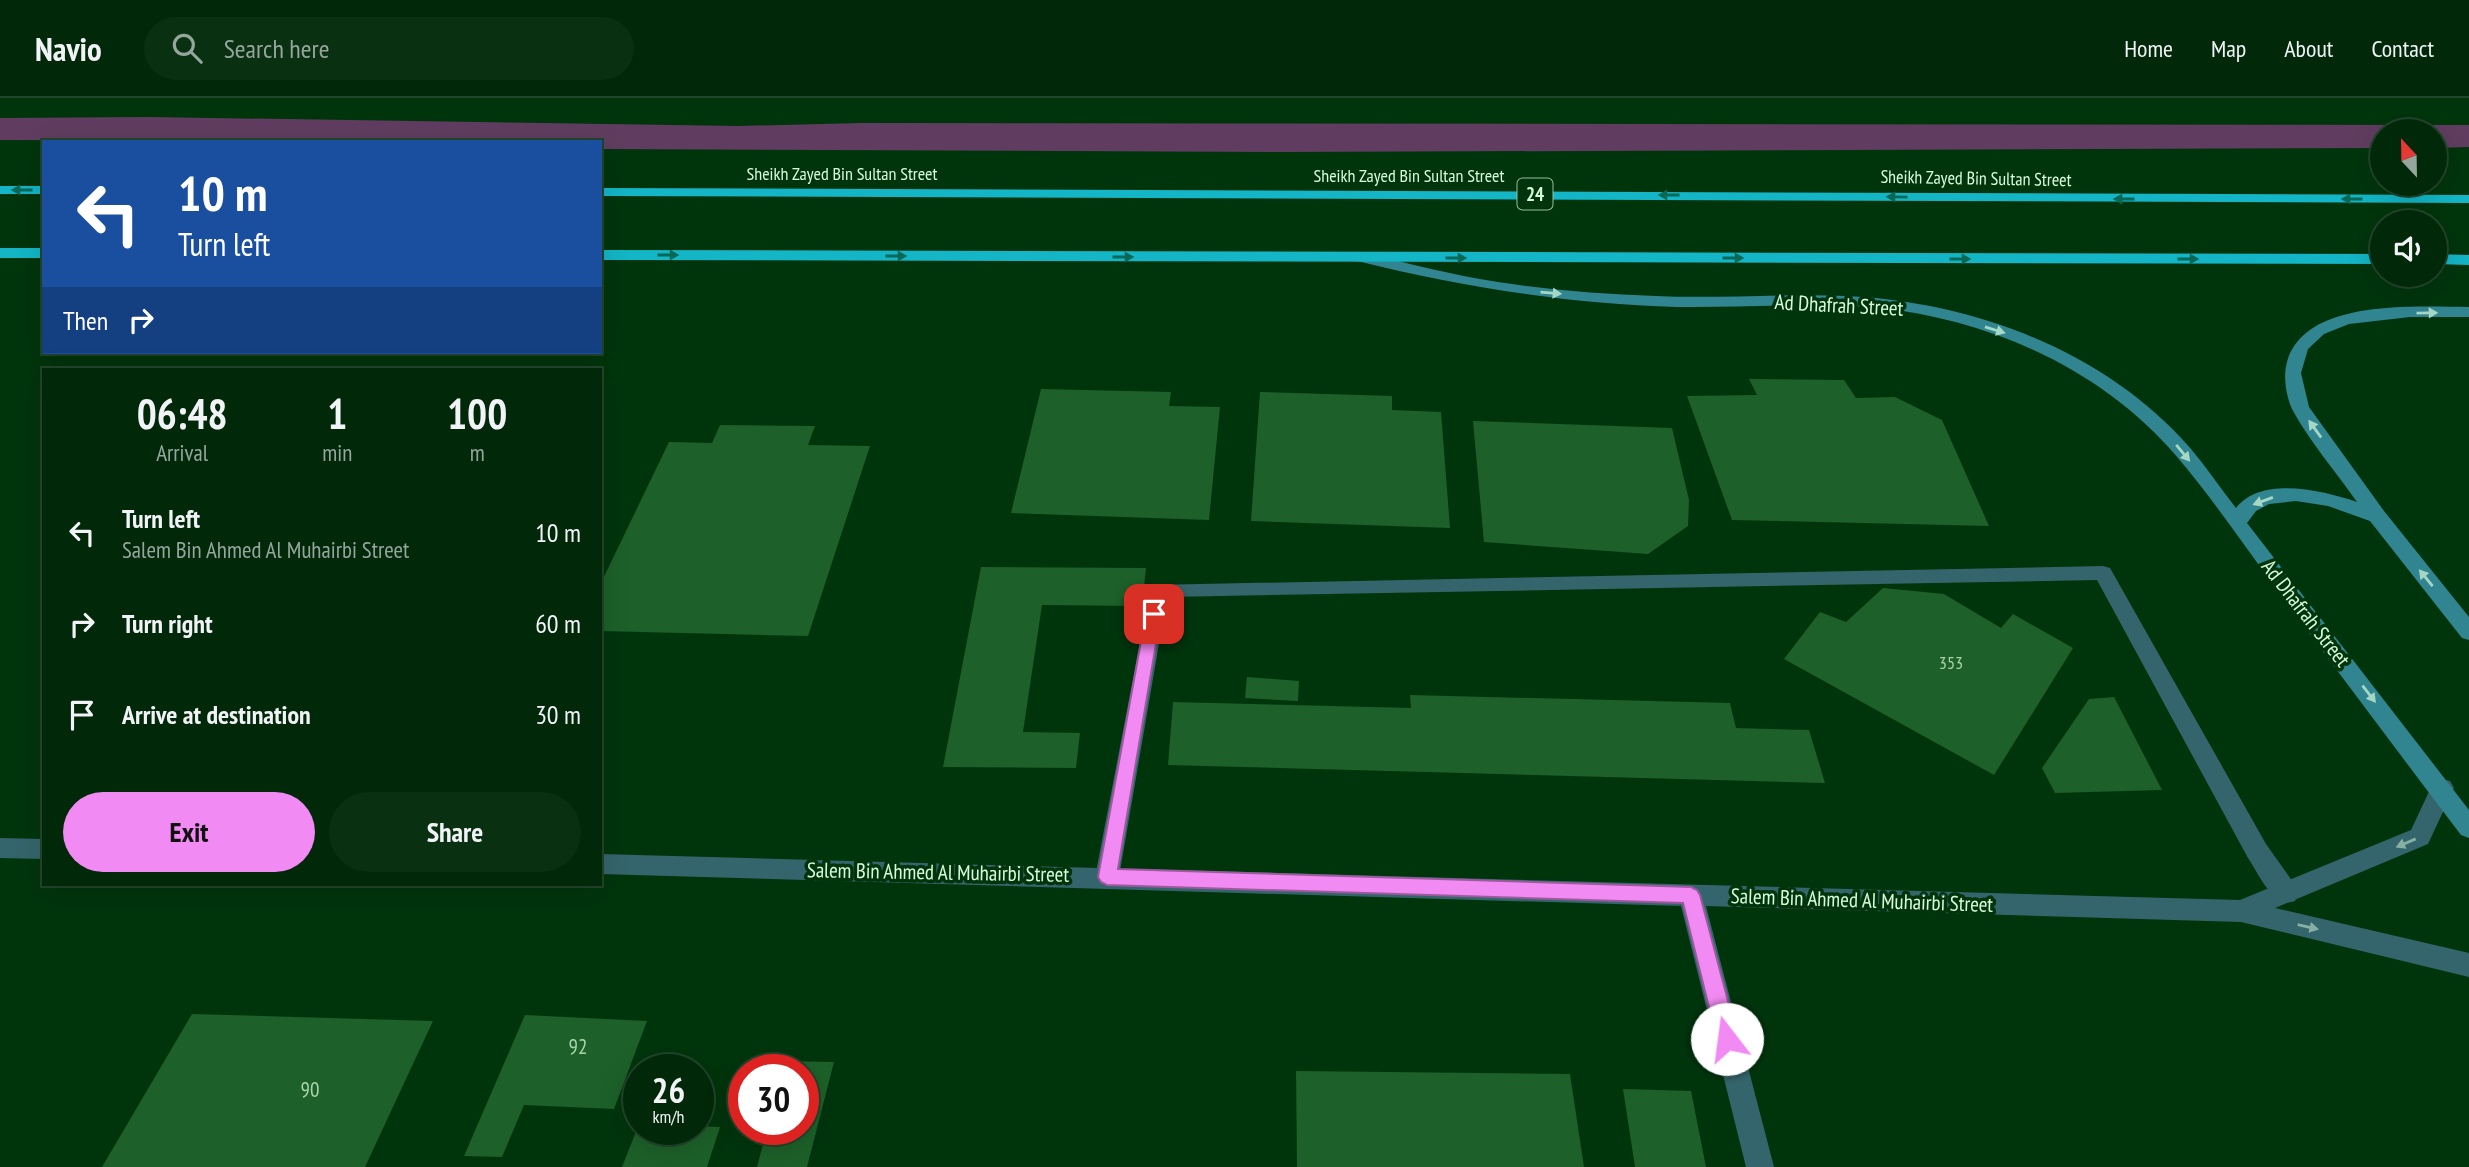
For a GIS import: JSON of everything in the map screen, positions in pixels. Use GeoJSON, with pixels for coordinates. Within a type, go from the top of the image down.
{"type":"FeatureCollection","features":[{"type":"Feature","properties":{"kind":"highway"},"geometry":{"type":"LineString","coordinates":[[0,190],[42,190]]}},
{"type":"Feature","properties":{"kind":"highway","name":"Sheikh Zayed Bin Sultan Street"},"geometry":{"type":"LineString","coordinates":[[602,192],[2469,199]]}},
{"type":"Feature","properties":{"kind":"highway"},"geometry":{"type":"LineString","coordinates":[[0,253],[42,253]]}},
{"type":"Feature","properties":{"kind":"highway"},"geometry":{"type":"LineString","coordinates":[[602,255],[2370,259]]}},
{"type":"Feature","properties":{"kind":"highway"},"geometry":{"type":"LineString","coordinates":[[2447,260],[2469,260]]}},
{"type":"Feature","properties":{"kind":"main road","name":"Ad Dhafrah Street"},"geometry":{"type":"LineString","coordinates":[[1363,258],[1535,292],[1659,301],[1848,301],[1900,307],[1955,318],[2008,334],[2050,352],[2108,385],[2150,417],[2184,453],[2442,788],[2469,828]]}},
{"type":"Feature","properties":{"kind":"main road"},"geometry":{"type":"LineString","coordinates":[[2469,312],[2370,314],[2342,320],[2320,329],[2304,341],[2294,357],[2291,372],[2292,389],[2300,407],[2377,516],[2469,632]]}},
{"type":"Feature","properties":{"kind":"main road"},"geometry":{"type":"LineString","coordinates":[[2237,524],[2248,507],[2270,497],[2302,495],[2339,502],[2377,516]]}},
{"type":"Feature","properties":{"kind":"street"},"geometry":{"type":"LineString","coordinates":[[1107,877],[1158,590],[2103,573],[2257,850],[2286,892]]}},
{"type":"Feature","properties":{"kind":"street","name":"Salem Bin Ahmed Al Muhairbi Street"},"geometry":{"type":"LineString","coordinates":[[2241,911],[2420,837],[2442,788]]}},
{"type":"Feature","properties":{"kind":"street"},"geometry":{"type":"LineString","coordinates":[[0,848],[42,849]]}},
{"type":"Feature","properties":{"kind":"street","name":"Salem Bin Ahmed Al Muhairbi Street"},"geometry":{"type":"LineString","coordinates":[[602,864],[2241,911],[2469,965]]}},
{"type":"Feature","properties":{"kind":"street"},"geometry":{"type":"LineString","coordinates":[[1691,895],[1760,1167]]}},
{"type":"Feature","properties":{"kind":"shaded area"},"geometry":{"type":"Polygon","coordinates":[[[149,117],[738,126],[862,123],[2370,125],[2370,148],[1285,152],[602,149],[602,140],[0,140],[0,118],[149,117]]]}},
{"type":"Feature","properties":{"kind":"shaded area"},"geometry":{"type":"Polygon","coordinates":[[[2447,125],[2469,125],[2469,147],[2447,148],[2447,125]]]}},
{"type":"Feature","properties":{"kind":"building"},"geometry":{"type":"Polygon","coordinates":[[[1749,379],[1844,380],[1856,398],[1895,397],[1942,420],[1989,526],[1732,520],[1687,396],[1757,395],[1749,379]]]}},
{"type":"Feature","properties":{"kind":"building"},"geometry":{"type":"Polygon","coordinates":[[[1041,389],[1171,392],[1169,406],[1220,407],[1209,520],[1011,513],[1041,389]]]}},
{"type":"Feature","properties":{"kind":"building"},"geometry":{"type":"Polygon","coordinates":[[[1260,392],[1392,396],[1392,410],[1441,412],[1450,528],[1251,521],[1260,392]]]}},
{"type":"Feature","properties":{"kind":"building"},"geometry":{"type":"Polygon","coordinates":[[[1473,421],[1672,428],[1689,500],[1688,526],[1648,554],[1484,542],[1473,421]]]}},
{"type":"Feature","properties":{"kind":"building"},"geometry":{"type":"Polygon","coordinates":[[[720,425],[815,426],[808,445],[870,446],[808,636],[602,631],[602,581],[669,442],[712,443],[720,425]]]}},
{"type":"Feature","properties":{"kind":"building"},"geometry":{"type":"Polygon","coordinates":[[[981,567],[1146,568],[1142,606],[1042,605],[1023,732],[1080,733],[1076,768],[943,767],[981,567]]]}},
{"type":"Feature","properties":{"kind":"building"},"geometry":{"type":"Polygon","coordinates":[[[1883,588],[1944,594],[2001,628],[2013,614],[2073,648],[1994,775],[1784,659],[1820,612],[1846,622],[1883,588]]]}},
{"type":"Feature","properties":{"kind":"building"},"geometry":{"type":"Polygon","coordinates":[[[1247,677],[1299,681],[1298,701],[1245,698],[1247,677]]]}},
{"type":"Feature","properties":{"kind":"building"},"geometry":{"type":"Polygon","coordinates":[[[1410,695],[1730,703],[1736,728],[1809,730],[1825,783],[1168,765],[1173,702],[1411,708],[1410,695]]]}},
{"type":"Feature","properties":{"kind":"building"},"geometry":{"type":"Polygon","coordinates":[[[2114,697],[2162,790],[2055,793],[2042,768],[2089,699],[2114,697]]]}},
{"type":"Feature","properties":{"kind":"building"},"geometry":{"type":"Polygon","coordinates":[[[192,1014],[433,1021],[365,1167],[102,1167],[192,1014]]]}},
{"type":"Feature","properties":{"kind":"building"},"geometry":{"type":"Polygon","coordinates":[[[525,1015],[647,1021],[635,1054],[623,1054],[623,1085],[614,1109],[524,1105],[502,1157],[464,1156],[525,1015]]]}},
{"type":"Feature","properties":{"kind":"building"},"geometry":{"type":"Polygon","coordinates":[[[819,1062],[834,1062],[819,1120],[819,1062]]]}},
{"type":"Feature","properties":{"kind":"building"},"geometry":{"type":"Polygon","coordinates":[[[1296,1071],[1570,1074],[1584,1167],[1297,1167],[1296,1071]]]}},
{"type":"Feature","properties":{"kind":"building"},"geometry":{"type":"Polygon","coordinates":[[[1623,1089],[1691,1091],[1706,1167],[1635,1167],[1623,1089]]]}},
{"type":"Feature","properties":{"kind":"building"},"geometry":{"type":"Polygon","coordinates":[[[714,1127],[720,1127],[707,1167],[622,1167],[631,1145],[714,1145],[714,1127]]]}},
{"type":"Feature","properties":{"kind":"building"},"geometry":{"type":"Polygon","coordinates":[[[763,1145],[813,1145],[807,1167],[757,1167],[763,1145]]]}},
{"type":"Feature","properties":{"kind":"route"},"geometry":{"type":"LineString","coordinates":[[1154,614],[1107,877],[1691,895],[1727,1039]]}}]}
